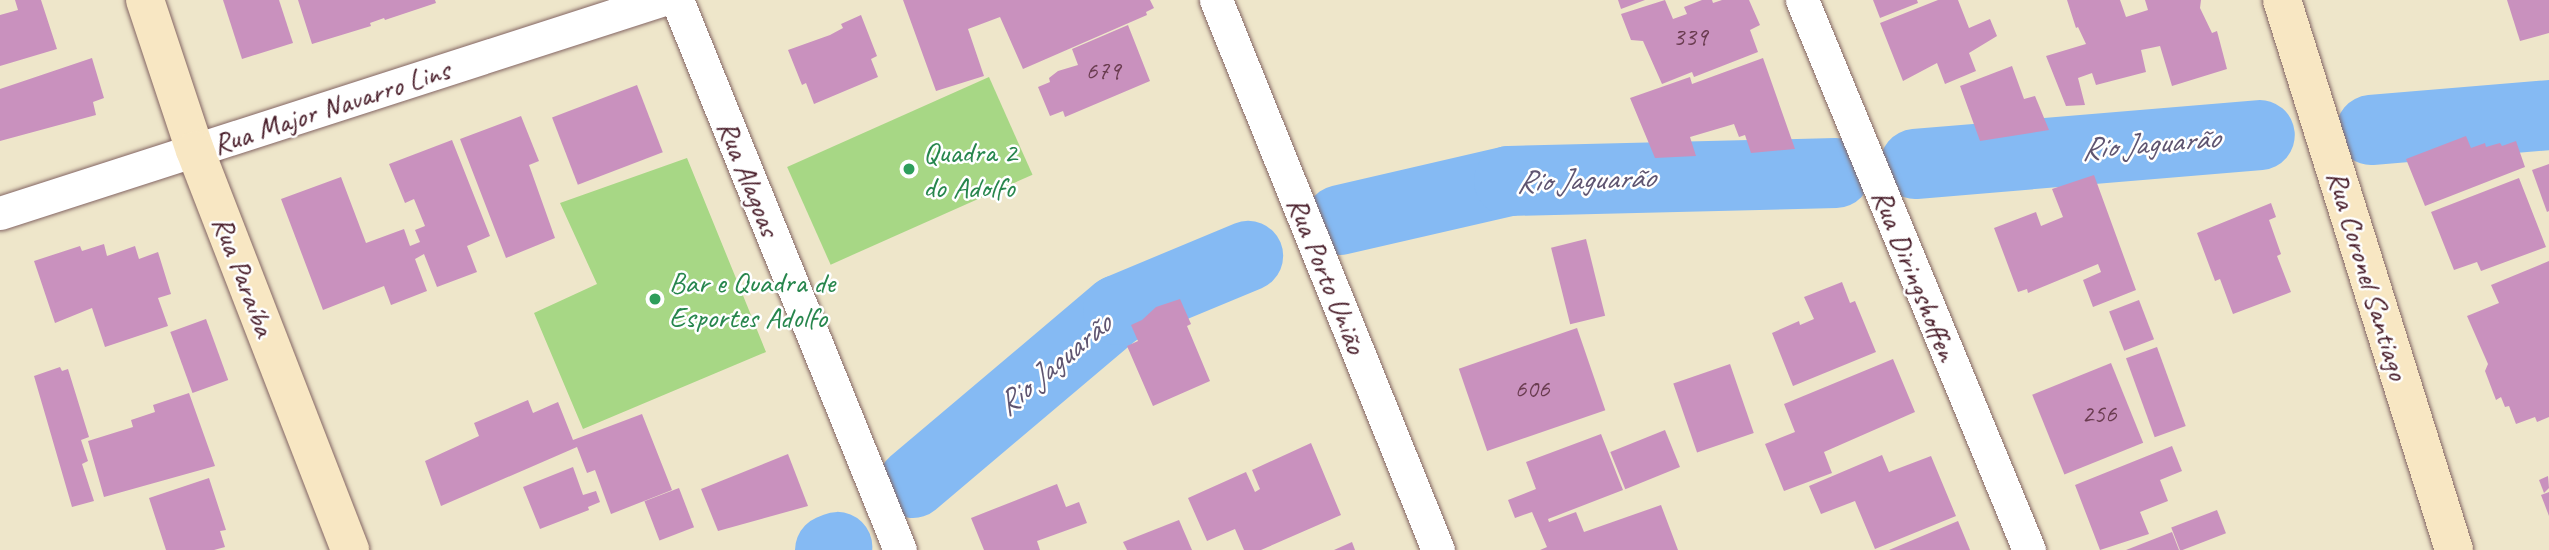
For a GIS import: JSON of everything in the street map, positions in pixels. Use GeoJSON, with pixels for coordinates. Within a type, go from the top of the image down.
{"type":"FeatureCollection","features":[{"type":"Feature","properties":{"kind":"street","name":"Rua Paraíba"},"geometry":{"type":"LineString","coordinates":[[145,0],[195,150],[350,550]]}},
{"type":"Feature","properties":{"kind":"street","name":"Rua Major Navarro Lins"},"geometry":{"type":"LineString","coordinates":[[0,214],[662,0]]}},
{"type":"Feature","properties":{"kind":"street","name":"Rua Alagoas"},"geometry":{"type":"LineString","coordinates":[[677,0],[900,550]]}},
{"type":"Feature","properties":{"kind":"street","name":"Rua Porto União"},"geometry":{"type":"LineString","coordinates":[[1216,0],[1438,550]]}},
{"type":"Feature","properties":{"kind":"street","name":"Rua Diringshoffen"},"geometry":{"type":"LineString","coordinates":[[1802,0],[2029,550]]}},
{"type":"Feature","properties":{"kind":"street","name":"Rua Coronel Santiago"},"geometry":{"type":"LineString","coordinates":[[2281,0],[2454,550]]}},
{"type":"Feature","properties":{"kind":"green space","name":"Quadra 2 do Adolfo"},"geometry":{"type":"Polygon","coordinates":[[[989,77],[1033,175],[831,265],[787,167],[989,77]]]}},
{"type":"Feature","properties":{"kind":"green space","name":"Bar e Quadra de Esportes Adolfo"},"geometry":{"type":"Polygon","coordinates":[[[687,158],[766,352],[583,429],[534,313],[597,284],[560,203],[687,158]]]}},
{"type":"Feature","properties":{"kind":"building"},"geometry":{"type":"Polygon","coordinates":[[[15,0],[41,0],[57,49],[0,66],[0,15],[18,10],[15,0]]]}},
{"type":"Feature","properties":{"kind":"building"},"geometry":{"type":"Polygon","coordinates":[[[223,0],[279,0],[293,43],[242,59],[223,0]]]}},
{"type":"Feature","properties":{"kind":"building"},"geometry":{"type":"Polygon","coordinates":[[[298,0],[435,0],[436,3],[312,44],[298,0]]]}},
{"type":"Feature","properties":{"kind":"building"},"geometry":{"type":"Polygon","coordinates":[[[903,0],[1150,0],[1154,8],[1146,12],[1147,15],[1023,69],[1000,17],[968,29],[984,76],[936,91],[903,0]]]}},
{"type":"Feature","properties":{"kind":"building"},"geometry":{"type":"Polygon","coordinates":[[[1618,0],[1645,0],[1621,9],[1618,0]]]}},
{"type":"Feature","properties":{"kind":"building"},"geometry":{"type":"Polygon","coordinates":[[[1665,0],[1673,19],[1687,14],[1684,7],[1702,0],[1712,0],[1713,3],[1722,0],[1749,0],[1760,25],[1750,30],[1758,52],[1694,77],[1692,72],[1662,84],[1643,41],[1631,40],[1621,14],[1665,0]]]}},
{"type":"Feature","properties":{"kind":"building"},"geometry":{"type":"Polygon","coordinates":[[[1873,0],[1917,0],[1918,3],[1880,18],[1873,0]]]}},
{"type":"Feature","properties":{"kind":"building"},"geometry":{"type":"Polygon","coordinates":[[[1938,0],[1958,0],[1969,28],[1990,19],[1997,36],[1969,53],[1976,71],[1945,84],[1937,63],[1903,81],[1880,23],[1938,0]]]}},
{"type":"Feature","properties":{"kind":"building"},"geometry":{"type":"Polygon","coordinates":[[[2067,0],[2120,0],[2126,17],[2148,10],[2145,0],[2201,0],[2200,8],[2212,33],[2217,31],[2227,69],[2172,86],[2160,46],[2141,50],[2146,72],[2096,85],[2092,73],[2078,78],[2085,105],[2066,106],[2046,56],[2086,44],[2078,27],[2076,28],[2067,0]]]}},
{"type":"Feature","properties":{"kind":"building"},"geometry":{"type":"Polygon","coordinates":[[[2507,0],[2549,0],[2549,33],[2520,41],[2507,0]]]}},
{"type":"Feature","properties":{"kind":"building"},"geometry":{"type":"Polygon","coordinates":[[[861,15],[877,56],[871,59],[878,77],[814,104],[806,83],[802,85],[788,50],[830,35],[843,28],[841,24],[861,15]]]}},
{"type":"Feature","properties":{"kind":"building"},"geometry":{"type":"Polygon","coordinates":[[[1128,25],[1150,81],[1065,117],[1063,111],[1050,116],[1038,87],[1050,82],[1049,78],[1058,71],[1078,65],[1072,49],[1128,25]]]}},
{"type":"Feature","properties":{"kind":"building"},"geometry":{"type":"Polygon","coordinates":[[[92,58],[104,98],[93,102],[96,115],[0,141],[0,89],[92,58]]]}},
{"type":"Feature","properties":{"kind":"building"},"geometry":{"type":"Polygon","coordinates":[[[1763,58],[1795,149],[1751,153],[1745,135],[1739,137],[1734,124],[1690,137],[1696,156],[1655,158],[1630,98],[1690,77],[1692,84],[1763,58]]]}},
{"type":"Feature","properties":{"kind":"building"},"geometry":{"type":"Polygon","coordinates":[[[2012,66],[2024,99],[2035,96],[2049,130],[1980,141],[1960,86],[2012,66]]]}},
{"type":"Feature","properties":{"kind":"building"},"geometry":{"type":"Polygon","coordinates":[[[637,85],[663,152],[578,185],[552,118],[637,85]]]}},
{"type":"Feature","properties":{"kind":"building"},"geometry":{"type":"Polygon","coordinates":[[[521,116],[539,161],[529,165],[555,238],[506,258],[460,139],[521,116]]]}},
{"type":"Feature","properties":{"kind":"building"},"geometry":{"type":"Polygon","coordinates":[[[2466,136],[2471,148],[2485,143],[2486,147],[2500,143],[2502,146],[2516,141],[2525,167],[2425,206],[2406,159],[2466,136]]]}},
{"type":"Feature","properties":{"kind":"building"},"geometry":{"type":"Polygon","coordinates":[[[452,140],[490,236],[467,246],[477,272],[437,287],[424,254],[415,259],[427,291],[391,305],[384,286],[323,310],[281,199],[341,177],[366,243],[404,229],[410,246],[420,242],[415,230],[425,226],[414,199],[405,203],[389,164],[452,140]]]}},
{"type":"Feature","properties":{"kind":"building"},"geometry":{"type":"Polygon","coordinates":[[[2549,164],[2549,211],[2547,212],[2532,170],[2549,164]]]}},
{"type":"Feature","properties":{"kind":"building"},"geometry":{"type":"Polygon","coordinates":[[[2094,175],[2136,290],[2093,307],[2083,280],[2101,272],[2098,264],[2028,293],[2027,289],[2018,292],[1994,228],[2036,212],[2041,226],[2063,217],[2052,189],[2094,175]]]}},
{"type":"Feature","properties":{"kind":"building"},"geometry":{"type":"Polygon","coordinates":[[[2519,178],[2546,247],[2481,271],[2477,262],[2454,270],[2431,212],[2519,178]]]}},
{"type":"Feature","properties":{"kind":"building"},"geometry":{"type":"Polygon","coordinates":[[[2271,203],[2276,217],[2269,220],[2281,254],[2277,256],[2291,292],[2233,314],[2220,279],[2215,281],[2197,233],[2271,203]]]}},
{"type":"Feature","properties":{"kind":"building"},"geometry":{"type":"Polygon","coordinates":[[[1586,239],[1605,316],[1570,324],[1551,248],[1586,239]]]}},
{"type":"Feature","properties":{"kind":"building"},"geometry":{"type":"Polygon","coordinates":[[[104,244],[107,256],[135,246],[139,259],[158,252],[171,294],[158,298],[168,326],[105,347],[92,308],[55,323],[34,261],[80,246],[82,251],[104,244]]]}},
{"type":"Feature","properties":{"kind":"building"},"geometry":{"type":"Polygon","coordinates":[[[2549,261],[2549,417],[2537,422],[2535,417],[2516,424],[2509,406],[2505,407],[2501,397],[2496,400],[2485,371],[2488,364],[2467,316],[2499,303],[2491,285],[2549,261]]]}},
{"type":"Feature","properties":{"kind":"building"},"geometry":{"type":"Polygon","coordinates":[[[1842,282],[1850,303],[1855,301],[1876,352],[1793,386],[1772,333],[1799,321],[1800,325],[1814,319],[1804,297],[1842,282]]]}},
{"type":"Feature","properties":{"kind":"building"},"geometry":{"type":"Polygon","coordinates":[[[1180,299],[1191,324],[1187,326],[1210,381],[1153,406],[1127,346],[1138,341],[1131,325],[1142,320],[1156,307],[1180,299]]]}},
{"type":"Feature","properties":{"kind":"building"},"geometry":{"type":"Polygon","coordinates":[[[2139,300],[2154,339],[2124,351],[2109,311],[2139,300]]]}},
{"type":"Feature","properties":{"kind":"building"},"geometry":{"type":"Polygon","coordinates":[[[206,319],[228,380],[193,393],[170,332],[206,319]]]}},
{"type":"Feature","properties":{"kind":"building"},"geometry":{"type":"Polygon","coordinates":[[[1577,328],[1605,410],[1487,451],[1459,369],[1577,328]]]}},
{"type":"Feature","properties":{"kind":"building"},"geometry":{"type":"Polygon","coordinates":[[[2157,347],[2186,426],[2155,437],[2126,358],[2157,347]]]}},
{"type":"Feature","properties":{"kind":"building"},"geometry":{"type":"Polygon","coordinates":[[[1893,359],[1915,412],[1824,452],[1832,473],[1784,491],[1765,444],[1795,432],[1784,404],[1893,359]]]}},
{"type":"Feature","properties":{"kind":"building"},"geometry":{"type":"Polygon","coordinates":[[[2111,363],[2143,443],[2064,475],[2032,395],[2111,363]]]}},
{"type":"Feature","properties":{"kind":"building"},"geometry":{"type":"Polygon","coordinates":[[[1730,364],[1754,433],[1697,453],[1673,384],[1730,364]]]}},
{"type":"Feature","properties":{"kind":"building"},"geometry":{"type":"Polygon","coordinates":[[[60,367],[62,371],[68,369],[89,437],[81,440],[88,461],[82,464],[94,501],[72,507],[34,376],[60,367]]]}},
{"type":"Feature","properties":{"kind":"building"},"geometry":{"type":"Polygon","coordinates":[[[189,393],[215,466],[104,497],[88,441],[133,427],[131,420],[155,412],[153,405],[189,393]]]}},
{"type":"Feature","properties":{"kind":"building"},"geometry":{"type":"Polygon","coordinates":[[[528,400],[533,413],[558,402],[573,440],[642,414],[672,490],[611,514],[595,470],[587,473],[577,447],[441,506],[425,461],[479,436],[474,423],[528,400]]]}},
{"type":"Feature","properties":{"kind":"building"},"geometry":{"type":"Polygon","coordinates":[[[1665,430],[1680,467],[1625,489],[1610,452],[1665,430]]]}},
{"type":"Feature","properties":{"kind":"building"},"geometry":{"type":"Polygon","coordinates":[[[1601,434],[1623,490],[1548,519],[1549,522],[1576,512],[1584,532],[1661,505],[1678,550],[1540,550],[1547,547],[1532,512],[1515,518],[1508,500],[1536,489],[1526,462],[1601,434]]]}},
{"type":"Feature","properties":{"kind":"building"},"geometry":{"type":"Polygon","coordinates":[[[1311,443],[1341,515],[1261,550],[1244,550],[1235,529],[1207,541],[1188,498],[1246,472],[1255,492],[1260,489],[1252,470],[1311,443]]]}},
{"type":"Feature","properties":{"kind":"building"},"geometry":{"type":"Polygon","coordinates":[[[2172,446],[2182,471],[2160,480],[2168,501],[2140,512],[2149,534],[2100,550],[2075,485],[2172,446]]]}},
{"type":"Feature","properties":{"kind":"building"},"geometry":{"type":"Polygon","coordinates":[[[788,454],[808,506],[718,531],[701,489],[788,454]]]}},
{"type":"Feature","properties":{"kind":"building"},"geometry":{"type":"Polygon","coordinates":[[[1882,455],[1889,472],[1931,456],[1956,516],[1875,549],[1855,501],[1821,514],[1809,486],[1882,455]]]}},
{"type":"Feature","properties":{"kind":"building"},"geometry":{"type":"Polygon","coordinates":[[[573,467],[583,495],[596,491],[600,502],[588,507],[589,510],[540,529],[523,487],[573,467]]]}},
{"type":"Feature","properties":{"kind":"building"},"geometry":{"type":"Polygon","coordinates":[[[2548,476],[2549,488],[2544,493],[2539,480],[2548,476]]]}},
{"type":"Feature","properties":{"kind":"building"},"geometry":{"type":"Polygon","coordinates":[[[209,478],[226,530],[220,531],[225,547],[214,550],[166,550],[149,498],[209,478]]]}},
{"type":"Feature","properties":{"kind":"building"},"geometry":{"type":"Polygon","coordinates":[[[1057,484],[1066,507],[1079,502],[1087,523],[1037,541],[1040,550],[984,550],[971,518],[1057,484]]]}},
{"type":"Feature","properties":{"kind":"building"},"geometry":{"type":"Polygon","coordinates":[[[679,488],[694,527],[660,540],[644,501],[679,488]]]}},
{"type":"Feature","properties":{"kind":"building"},"geometry":{"type":"Polygon","coordinates":[[[2549,492],[2549,516],[2541,495],[2549,492]]]}},
{"type":"Feature","properties":{"kind":"building"},"geometry":{"type":"Polygon","coordinates":[[[2217,510],[2226,533],[2180,550],[2171,528],[2217,510]]]}},
{"type":"Feature","properties":{"kind":"building"},"geometry":{"type":"Polygon","coordinates":[[[1179,520],[1192,550],[1127,550],[1123,542],[1179,520]]]}},
{"type":"Feature","properties":{"kind":"building"},"geometry":{"type":"Polygon","coordinates":[[[1958,521],[1970,550],[1889,550],[1958,521]]]}},
{"type":"Feature","properties":{"kind":"building"},"geometry":{"type":"Polygon","coordinates":[[[2172,532],[2179,550],[2126,550],[2172,532]]]}},
{"type":"Feature","properties":{"kind":"building"},"geometry":{"type":"Polygon","coordinates":[[[1352,542],[1355,550],[1334,550],[1352,542]]]}},
{"type":"Feature","properties":{"kind":"waterway","name":"Rio Jaguarão"},"geometry":{"type":"LineString","coordinates":[[2371,130],[2549,115]]}},
{"type":"Feature","properties":{"kind":"waterway","name":"Rio Jaguarão"},"geometry":{"type":"LineString","coordinates":[[1915,164],[2260,135]]}},
{"type":"Feature","properties":{"kind":"waterway","name":"Rio Jaguarão"},"geometry":{"type":"LineString","coordinates":[[1340,220],[1509,181],[1836,173]]}},
{"type":"Feature","properties":{"kind":"waterway","name":"Rio Jaguarão"},"geometry":{"type":"LineString","coordinates":[[913,483],[1118,310],[1248,256]]}},
{"type":"Feature","properties":{"kind":"waterway","name":"Rio Jaguarão"},"geometry":{"type":"LineString","coordinates":[[830,550],[837,547]]}},
{"type":"Feature","properties":{"kind":"place","name":"Quadra 2 do Adolfo"},"geometry":{"type":"Point","coordinates":[909,169]}},
{"type":"Feature","properties":{"kind":"place","name":"Bar e Quadra de Esportes Adolfo"},"geometry":{"type":"Point","coordinates":[655,299]}}]}
